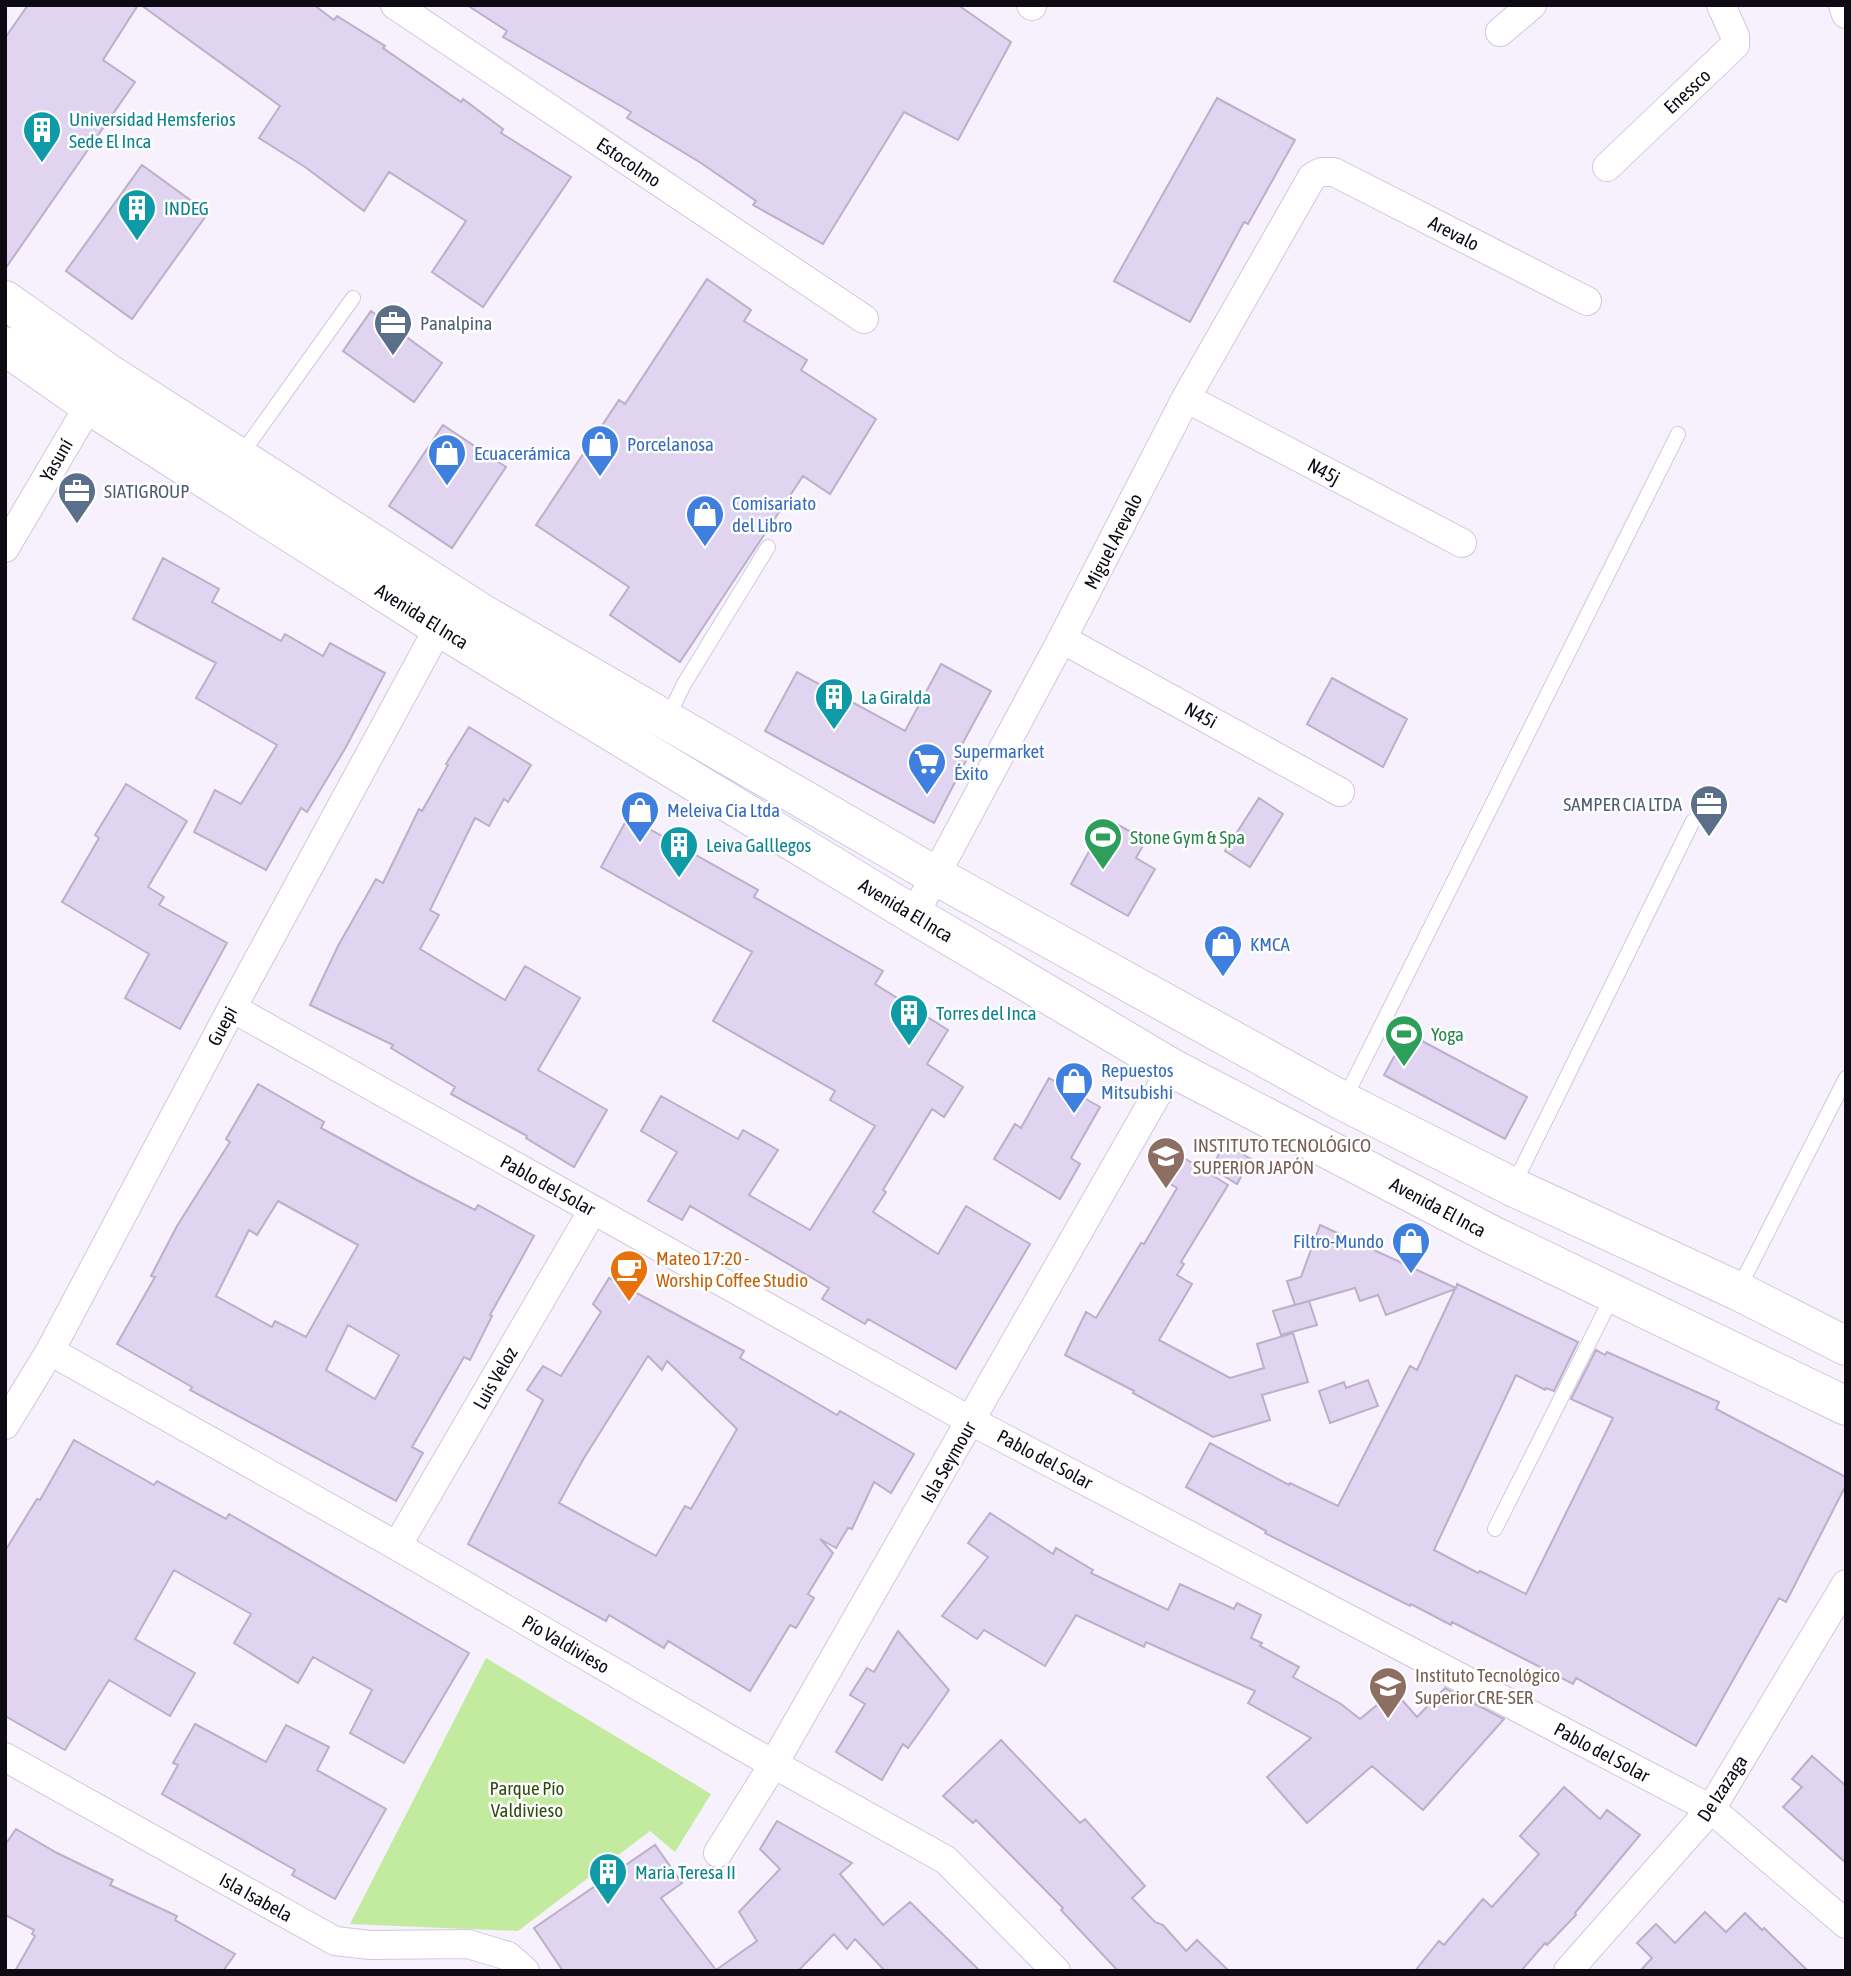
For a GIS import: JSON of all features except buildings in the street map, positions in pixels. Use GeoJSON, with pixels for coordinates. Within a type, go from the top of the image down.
{"type":"FeatureCollection","features":[{"type":"Feature","properties":{"kind":"main road","name":"Avenida El Inca"},"geometry":{"type":"LineString","coordinates":[[5,300],[108,373],[483,614],[936,876],[1343,1101],[1513,1187],[1738,1291],[1846,1346]]}},
{"type":"Feature","properties":{"kind":"main road","name":"Avenida El Inca"},"geometry":{"type":"LineString","coordinates":[[5,346],[89,405],[439,627],[1172,1068],[1492,1235],[1846,1406]]}},
{"type":"Feature","properties":{"kind":"street","name":"Estocolmo"},"geometry":{"type":"LineString","coordinates":[[395,5],[864,320]]}},
{"type":"Feature","properties":{"kind":"street"},"geometry":{"type":"LineString","coordinates":[[1500,32],[1532,5]]}},
{"type":"Feature","properties":{"kind":"street","name":"Enessco"},"geometry":{"type":"LineString","coordinates":[[1607,167],[1735,45],[1735,36],[1721,5]]}},
{"type":"Feature","properties":{"kind":"street"},"geometry":{"type":"LineString","coordinates":[[1843,5],[1846,15]]}},
{"type":"Feature","properties":{"kind":"street","name":"Arevalo"},"geometry":{"type":"LineString","coordinates":[[1321,172],[1334,172],[1587,300]]}},
{"type":"Feature","properties":{"kind":"street","name":"Miguel Arevalo"},"geometry":{"type":"LineString","coordinates":[[914,915],[1062,639],[1186,398],[1312,177],[1321,172]]}},
{"type":"Feature","properties":{"kind":"street","name":"Yasuní"},"geometry":{"type":"LineString","coordinates":[[5,548],[108,373]]}},
{"type":"Feature","properties":{"kind":"street","name":"N45j"},"geometry":{"type":"LineString","coordinates":[[1186,398],[1462,543]]}},
{"type":"Feature","properties":{"kind":"street","name":"Guepi"},"geometry":{"type":"LineString","coordinates":[[5,1426],[50,1351],[439,627]]}},
{"type":"Feature","properties":{"kind":"street","name":"N45i"},"geometry":{"type":"LineString","coordinates":[[1062,639],[1340,792]]}},
{"type":"Feature","properties":{"kind":"street","name":"Pablo del Solar"},"geometry":{"type":"LineString","coordinates":[[232,1008],[971,1421],[1711,1809],[1846,1924]]}},
{"type":"Feature","properties":{"kind":"street","name":"Isla Seymour"},"geometry":{"type":"LineString","coordinates":[[718,1853],[773,1765],[1172,1068]]}},
{"type":"Feature","properties":{"kind":"street","name":"Luis Veloz"},"geometry":{"type":"LineString","coordinates":[[397,1546],[593,1210]]}},
{"type":"Feature","properties":{"kind":"street","name":"Pío Valdivieso"},"geometry":{"type":"LineString","coordinates":[[50,1351],[397,1546],[773,1765],[946,1860],[1056,1971]]}},
{"type":"Feature","properties":{"kind":"street","name":"De Izazaga"},"geometry":{"type":"LineString","coordinates":[[1568,1971],[1711,1809],[1846,1584]]}},
{"type":"Feature","properties":{"kind":"street","name":"Isla Isabela"},"geometry":{"type":"LineString","coordinates":[[5,1757],[335,1941],[370,1945],[468,1944],[508,1956],[525,1971]]}},
{"type":"Feature","properties":{"kind":"lane"},"geometry":{"type":"LineString","coordinates":[[240,457],[353,298]]}},
{"type":"Feature","properties":{"kind":"lane"},"geometry":{"type":"LineString","coordinates":[[1343,1101],[1678,434]]}},
{"type":"Feature","properties":{"kind":"lane"},"geometry":{"type":"LineString","coordinates":[[667,721],[684,684],[768,547]]}},
{"type":"Feature","properties":{"kind":"lane"},"geometry":{"type":"LineString","coordinates":[[1513,1187],[1693,821]]}},
{"type":"Feature","properties":{"kind":"lane"},"geometry":{"type":"LineString","coordinates":[[1738,1291],[1846,1079]]}},
{"type":"Feature","properties":{"kind":"lane"},"geometry":{"type":"LineString","coordinates":[[1495,1529],[1614,1294]]}},
{"type":"Feature","properties":{"kind":"green space","name":"Parque Pío Valdivieso"},"geometry":{"type":"Polygon","coordinates":[[[486,1658],[711,1794],[675,1852],[650,1831],[518,1931],[350,1924],[486,1658]]]}},
{"type":"Feature","properties":{"kind":"place","name":"Universidad Hemsferios Sede El Inca"},"geometry":{"type":"Point","coordinates":[42,164]}},
{"type":"Feature","properties":{"kind":"place","name":"INDEG"},"geometry":{"type":"Point","coordinates":[137,242]}},
{"type":"Feature","properties":{"kind":"place","name":"Panalpina"},"geometry":{"type":"Point","coordinates":[393,357]}},
{"type":"Feature","properties":{"kind":"place","name":"Porcelanosa"},"geometry":{"type":"Point","coordinates":[600,478]}},
{"type":"Feature","properties":{"kind":"place","name":"Ecuacerámica"},"geometry":{"type":"Point","coordinates":[447,487]}},
{"type":"Feature","properties":{"kind":"place","name":"SIATIGROUP"},"geometry":{"type":"Point","coordinates":[77,525]}},
{"type":"Feature","properties":{"kind":"place","name":"Comisariato del Libro"},"geometry":{"type":"Point","coordinates":[705,548]}},
{"type":"Feature","properties":{"kind":"place","name":"La Giralda"},"geometry":{"type":"Point","coordinates":[834,731]}},
{"type":"Feature","properties":{"kind":"place","name":"Supermarket Éxito"},"geometry":{"type":"Point","coordinates":[927,796]}},
{"type":"Feature","properties":{"kind":"place","name":"SAMPER CIA LTDA"},"geometry":{"type":"Point","coordinates":[1709,838]}},
{"type":"Feature","properties":{"kind":"place","name":"Meleiva Cia Ltda"},"geometry":{"type":"Point","coordinates":[640,844]}},
{"type":"Feature","properties":{"kind":"place","name":"Stone Gym & Spa"},"geometry":{"type":"Point","coordinates":[1103,871]}},
{"type":"Feature","properties":{"kind":"place","name":"Leiva Galllegos"},"geometry":{"type":"Point","coordinates":[679,879]}},
{"type":"Feature","properties":{"kind":"place","name":"KMCA"},"geometry":{"type":"Point","coordinates":[1223,978]}},
{"type":"Feature","properties":{"kind":"place","name":"Torres del Inca"},"geometry":{"type":"Point","coordinates":[909,1047]}},
{"type":"Feature","properties":{"kind":"place","name":"Yoga"},"geometry":{"type":"Point","coordinates":[1404,1068]}},
{"type":"Feature","properties":{"kind":"place","name":"Repuestos Mitsubishi"},"geometry":{"type":"Point","coordinates":[1074,1115]}},
{"type":"Feature","properties":{"kind":"place","name":"INSTITUTO TECNOLÓGICO SUPERIOR JAPÓN"},"geometry":{"type":"Point","coordinates":[1166,1190]}},
{"type":"Feature","properties":{"kind":"place","name":"Filtro-Mundo"},"geometry":{"type":"Point","coordinates":[1411,1275]}},
{"type":"Feature","properties":{"kind":"place","name":"Mateo 17:20 - Worship Coffee Studio"},"geometry":{"type":"Point","coordinates":[629,1303]}},
{"type":"Feature","properties":{"kind":"place","name":"Instituto Tecnológico Superior CRE-SER"},"geometry":{"type":"Point","coordinates":[1388,1720]}},
{"type":"Feature","properties":{"kind":"place","name":"Maria Teresa II"},"geometry":{"type":"Point","coordinates":[608,1906]}}]}
